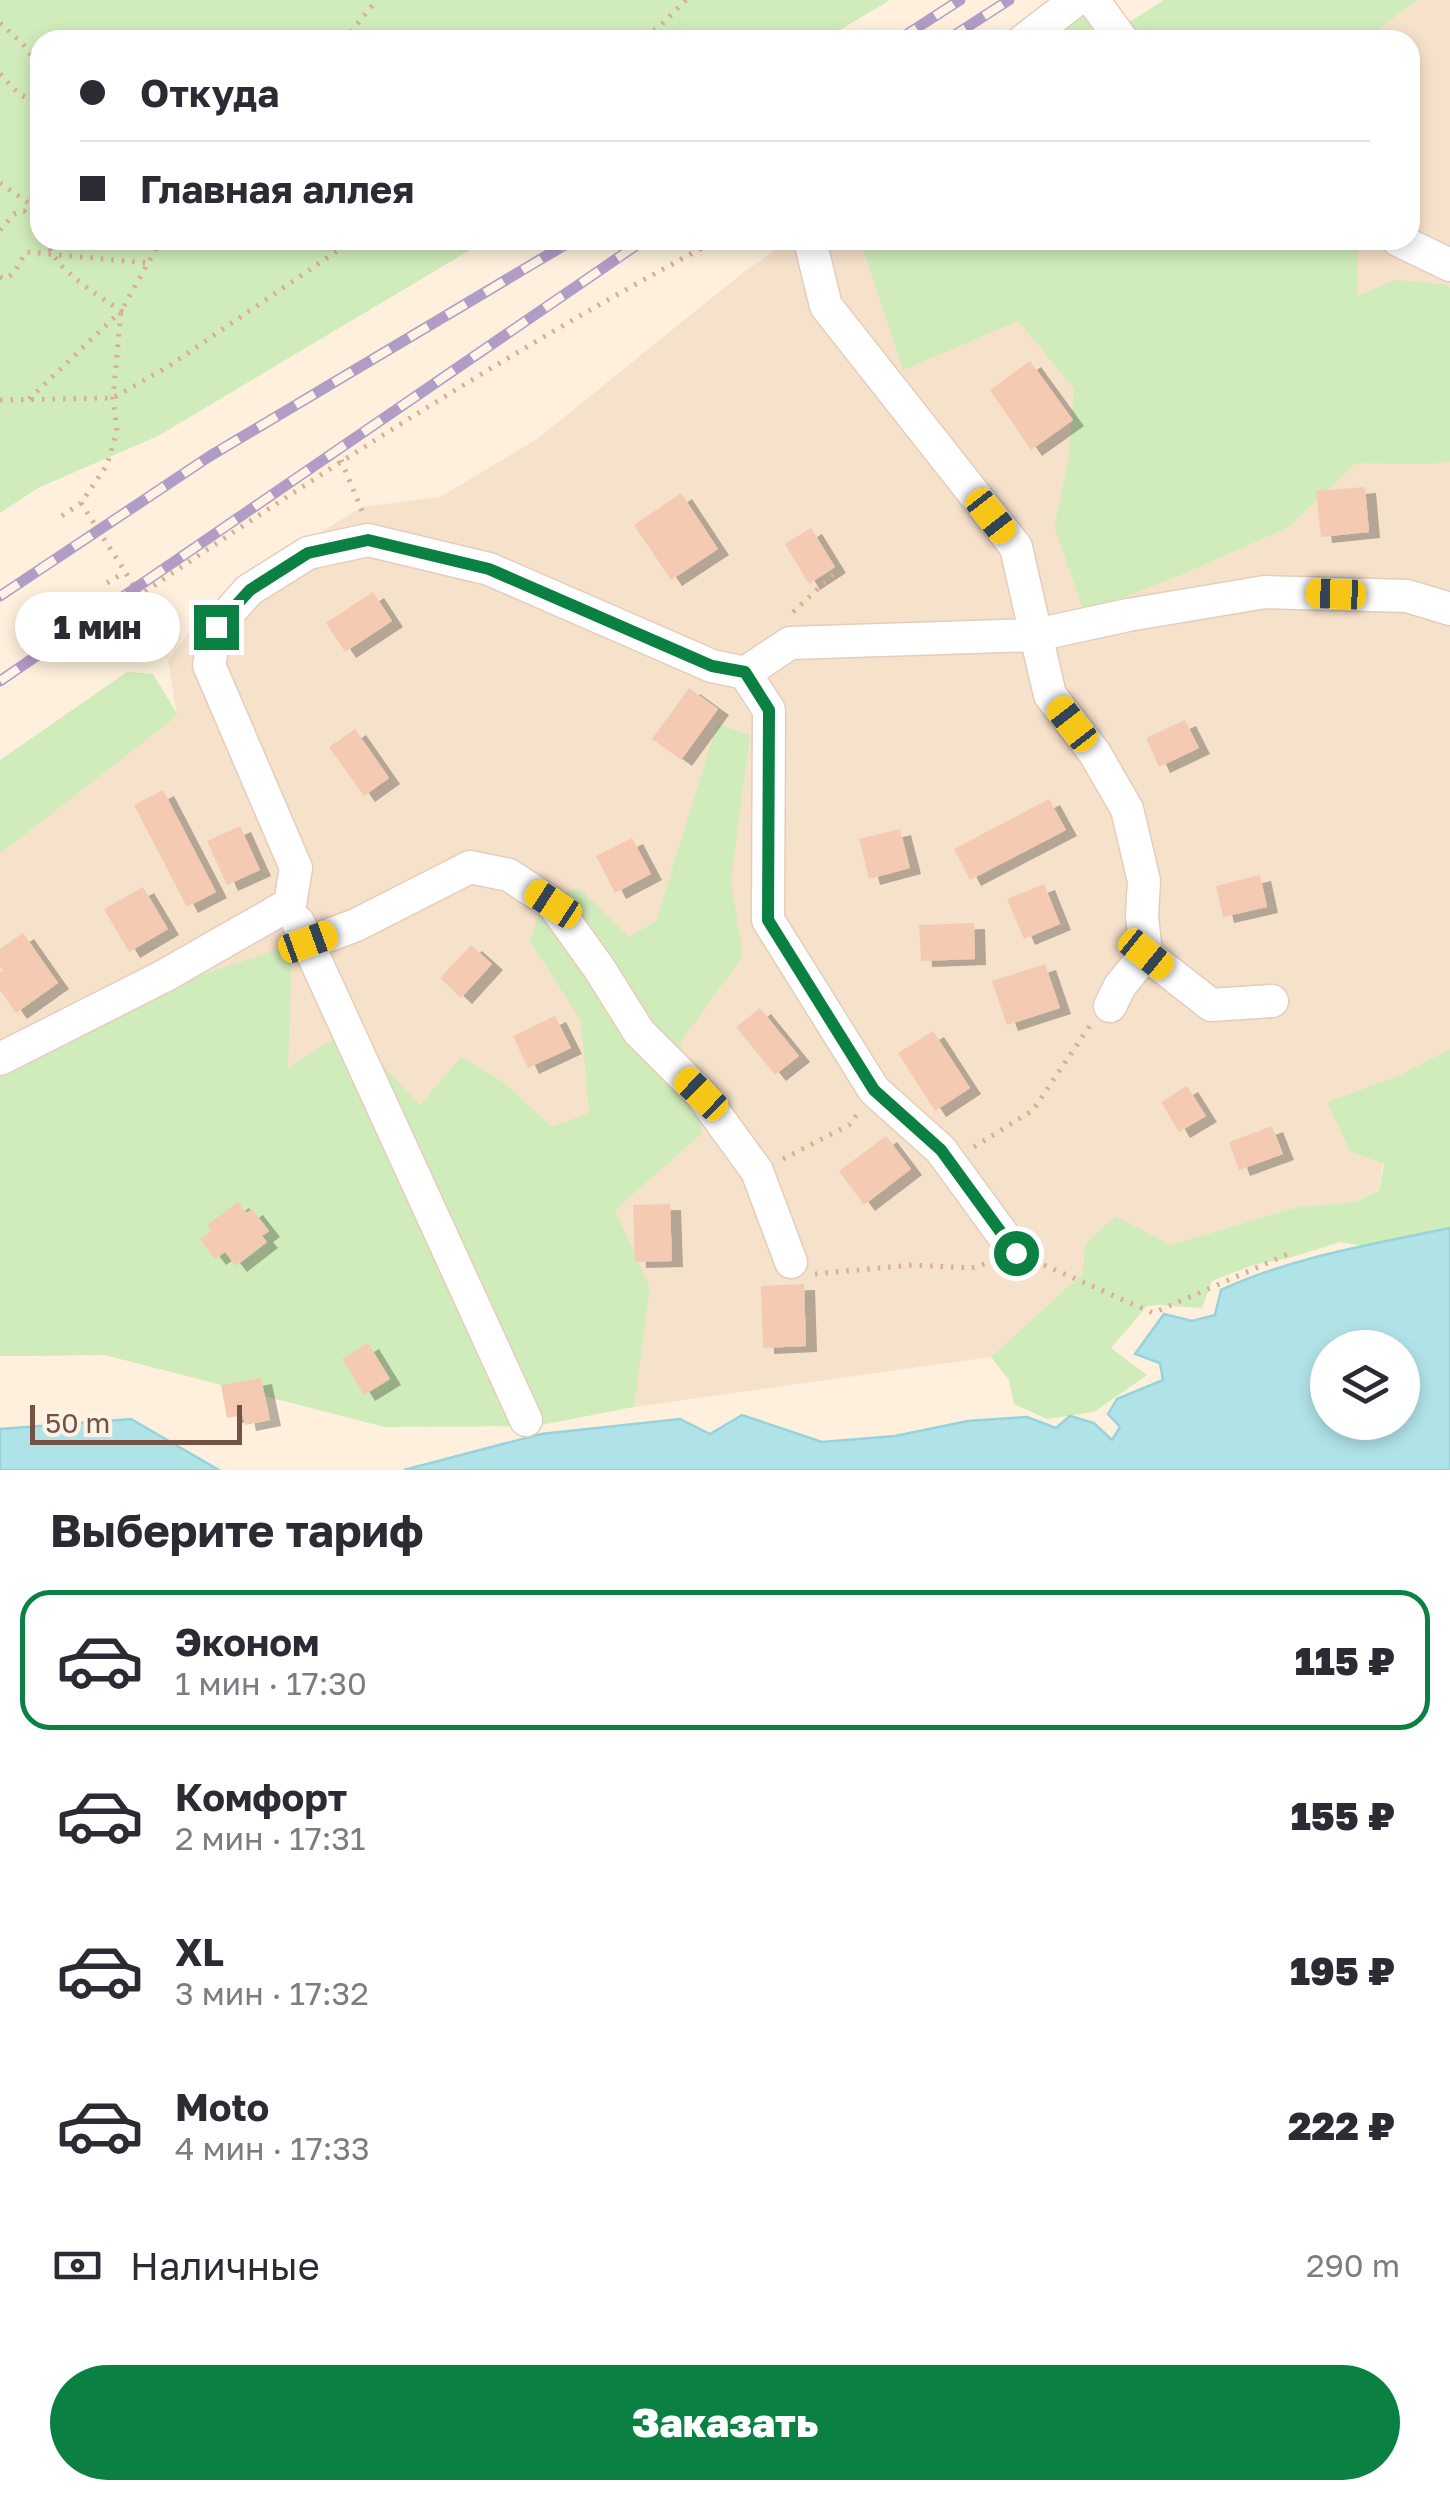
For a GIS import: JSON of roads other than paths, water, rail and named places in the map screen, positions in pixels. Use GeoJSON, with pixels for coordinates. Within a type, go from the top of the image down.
{"type":"FeatureCollection","features":[{"type":"Feature","properties":{"kind":"street"},"geometry":{"type":"LineString","coordinates":[[1037,30],[1076,0]]}},
{"type":"Feature","properties":{"kind":"street"},"geometry":{"type":"LineString","coordinates":[[1093,0],[1115,30]]}},
{"type":"Feature","properties":{"kind":"street"},"geometry":{"type":"LineString","coordinates":[[812,250],[826,306],[1016,547],[1050,695],[1094,752],[1128,809],[1144,881],[1146,954],[1120,986],[1110,1006]]}},
{"type":"Feature","properties":{"kind":"street"},"geometry":{"type":"LineString","coordinates":[[1419,250],[1450,265]]}},
{"type":"Feature","properties":{"kind":"street"},"geometry":{"type":"LineString","coordinates":[[526,1420],[290,904],[296,868],[209,665],[216,627],[250,590],[308,553],[368,540],[489,569],[712,666],[745,672],[790,643],[1036,635],[1265,592],[1407,596],[1450,609]]}},
{"type":"Feature","properties":{"kind":"street"},"geometry":{"type":"LineString","coordinates":[[745,672],[769,710],[768,920],[874,1090],[941,1150],[1016,1253]]}},
{"type":"Feature","properties":{"kind":"street"},"geometry":{"type":"LineString","coordinates":[[308,942],[356,925],[470,868],[509,874],[553,904],[639,1032],[701,1094],[758,1170],[791,1262]]}},
{"type":"Feature","properties":{"kind":"street"},"geometry":{"type":"LineString","coordinates":[[0,1059],[164,976],[290,904]]}},
{"type":"Feature","properties":{"kind":"street"},"geometry":{"type":"LineString","coordinates":[[1146,954],[1211,1005],[1272,1001]]}},
{"type":"Feature","properties":{"kind":"water"},"geometry":{"type":"Polygon","coordinates":[[[1450,1228],[1450,1470],[404,1470],[541,1434],[680,1419],[710,1434],[742,1415],[822,1442],[895,1436],[968,1421],[1027,1417],[1056,1428],[1070,1416],[1094,1423],[1112,1440],[1120,1427],[1108,1414],[1117,1399],[1163,1380],[1160,1363],[1135,1354],[1164,1314],[1192,1321],[1215,1315],[1221,1290],[1333,1253],[1450,1228]]]}},
{"type":"Feature","properties":{"kind":"water"},"geometry":{"type":"Polygon","coordinates":[[[131,1419],[219,1470],[0,1470],[0,1429],[131,1419]]]}},
{"type":"Feature","properties":{"kind":"railway"},"geometry":{"type":"LineString","coordinates":[[914,30],[960,0]]}},
{"type":"Feature","properties":{"kind":"railway"},"geometry":{"type":"LineString","coordinates":[[962,30],[1009,0]]}},
{"type":"Feature","properties":{"kind":"railway"},"geometry":{"type":"LineString","coordinates":[[0,596],[210,456],[556,250]]}},
{"type":"Feature","properties":{"kind":"railway"},"geometry":{"type":"LineString","coordinates":[[0,681],[629,250]]}}]}
